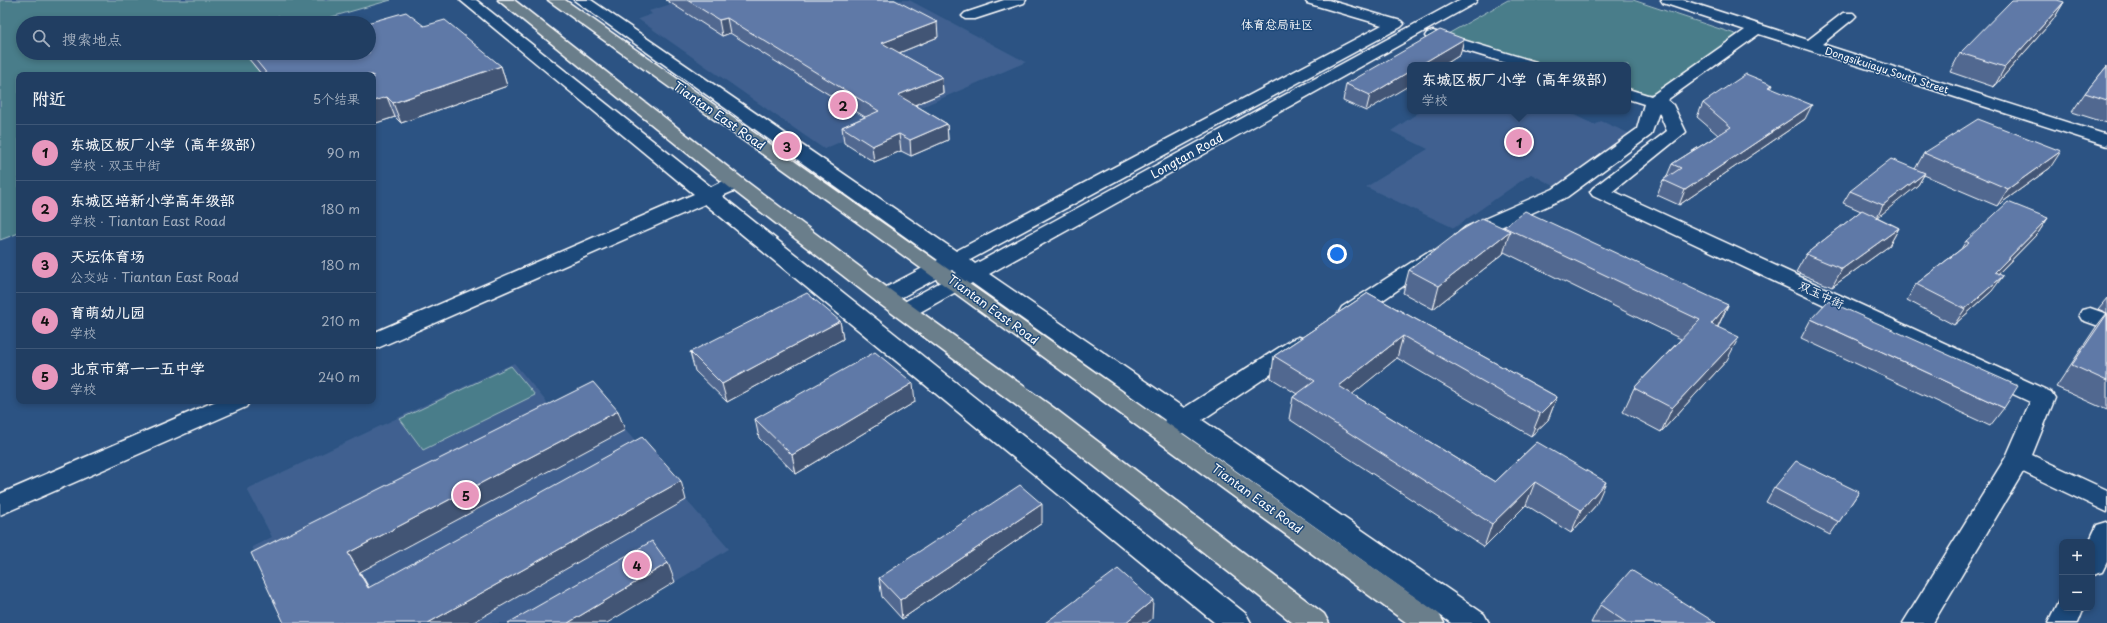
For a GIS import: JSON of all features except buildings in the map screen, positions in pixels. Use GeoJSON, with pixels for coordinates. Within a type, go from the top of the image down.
{"type":"FeatureCollection","features":[{"type":"Feature","properties":{"kind":"main road"},"geometry":{"type":"LineString","coordinates":[[505,0],[736,183],[895,304],[1045,414],[1314,623]]}},
{"type":"Feature","properties":{"kind":"main road","name":"Tiantan East Road"},"geometry":{"type":"LineString","coordinates":[[555,0],[955,271],[1174,426],[1429,623]]}},
{"type":"Feature","properties":{"kind":"street"},"geometry":{"type":"LineString","coordinates":[[467,0],[1236,623]]}},
{"type":"Feature","properties":{"kind":"street"},"geometry":{"type":"LineString","coordinates":[[581,0],[955,271],[895,304]]}},
{"type":"Feature","properties":{"kind":"street"},"geometry":{"type":"LineString","coordinates":[[970,16],[1019,0]]}},
{"type":"Feature","properties":{"kind":"street"},"geometry":{"type":"LineString","coordinates":[[1312,0],[1396,24]]}},
{"type":"Feature","properties":{"kind":"street","name":"Longtan Road"},"geometry":{"type":"LineString","coordinates":[[955,271],[1441,0]]}},
{"type":"Feature","properties":{"kind":"street","name":"Longtan Road"},"geometry":{"type":"LineString","coordinates":[[955,271],[1470,0]]}},
{"type":"Feature","properties":{"kind":"street","name":"Dongsikuiayu South Street"},"geometry":{"type":"LineString","coordinates":[[1668,0],[2107,141]]}},
{"type":"Feature","properties":{"kind":"street"},"geometry":{"type":"LineString","coordinates":[[1811,45],[1848,16]]}},
{"type":"Feature","properties":{"kind":"street"},"geometry":{"type":"LineString","coordinates":[[1334,322],[1473,231],[1560,193],[1645,131],[1653,102],[1757,29]]}},
{"type":"Feature","properties":{"kind":"street"},"geometry":{"type":"LineString","coordinates":[[1415,30],[1520,62]]}},
{"type":"Feature","properties":{"kind":"street","name":"双玉中街"},"geometry":{"type":"LineString","coordinates":[[1631,95],[1664,105],[1677,132],[1600,192],[2043,398],[2018,459]]}},
{"type":"Feature","properties":{"kind":"street"},"geometry":{"type":"LineString","coordinates":[[376,341],[736,183]]}},
{"type":"Feature","properties":{"kind":"street"},"geometry":{"type":"LineString","coordinates":[[1314,335],[1174,426],[1474,623]]}},
{"type":"Feature","properties":{"kind":"street"},"geometry":{"type":"LineString","coordinates":[[0,505],[231,404]]}},
{"type":"Feature","properties":{"kind":"street"},"geometry":{"type":"LineString","coordinates":[[1918,623],[2018,459],[2107,502]]}},
{"type":"Feature","properties":{"kind":"street"},"geometry":{"type":"LineString","coordinates":[[2095,558],[2107,533]]}},
{"type":"Feature","properties":{"kind":"street"},"geometry":{"type":"LineString","coordinates":[[2063,623],[2069,611]]}},
{"type":"Feature","properties":{"kind":"shaded area"},"geometry":{"type":"Polygon","coordinates":[[[684,0],[909,0],[1026,62],[824,149],[638,19],[652,14],[649,11],[684,0]]]}},
{"type":"Feature","properties":{"kind":"shaded area"},"geometry":{"type":"Polygon","coordinates":[[[1416,114],[1572,114],[1595,125],[1601,121],[1633,135],[1556,187],[1531,174],[1454,228],[1366,187],[1428,149],[1391,131],[1416,114]]]}},
{"type":"Feature","properties":{"kind":"shaded area"},"geometry":{"type":"Polygon","coordinates":[[[514,363],[554,411],[592,392],[729,549],[607,623],[289,623],[252,547],[272,537],[247,489],[514,363]]]}},
{"type":"Feature","properties":{"kind":"green space"},"geometry":{"type":"Polygon","coordinates":[[[0,0],[391,0],[335,16],[16,16],[16,60],[250,60],[260,72],[16,72],[16,234],[0,240],[0,0]]]}},
{"type":"Feature","properties":{"kind":"green space"},"geometry":{"type":"Polygon","coordinates":[[[1508,0],[1633,0],[1741,36],[1656,93],[1644,95],[1631,91],[1631,62],[1535,62],[1446,35],[1508,0]]]}},
{"type":"Feature","properties":{"kind":"green space"},"geometry":{"type":"Polygon","coordinates":[[[511,366],[535,395],[423,450],[400,419],[511,366]]]}},
{"type":"Feature","properties":{"kind":"place","name":"东城区培新小学高年级部"},"geometry":{"type":"Point","coordinates":[843,105]}},
{"type":"Feature","properties":{"kind":"place","name":"东城区板厂小学（高年级部）"},"geometry":{"type":"Point","coordinates":[1519,142]}},
{"type":"Feature","properties":{"kind":"place","name":"天坛体育场"},"geometry":{"type":"Point","coordinates":[787,146]}},
{"type":"Feature","properties":{"kind":"place","name":"北京市第一一五中学"},"geometry":{"type":"Point","coordinates":[466,495]}},
{"type":"Feature","properties":{"kind":"place","name":"育萌幼儿园"},"geometry":{"type":"Point","coordinates":[637,565]}},
{"type":"Feature","properties":{"kind":"district","name":"体育总局社区"},"geometry":{"type":"Point","coordinates":[1277,25]}}]}
